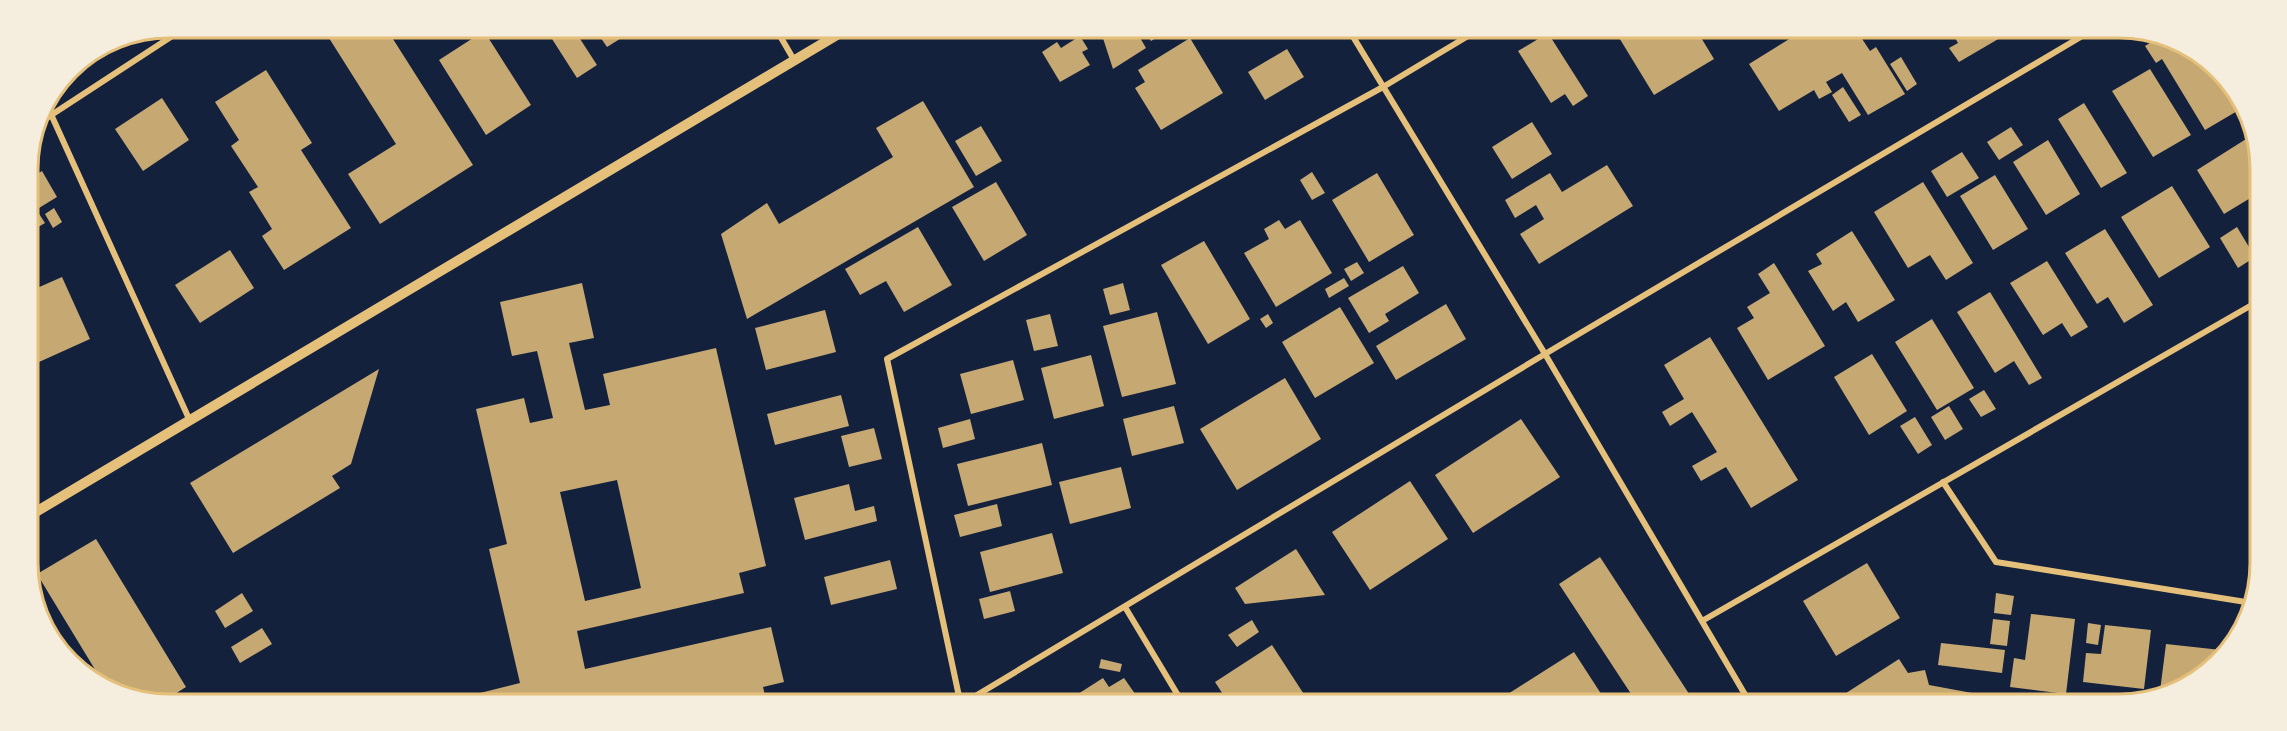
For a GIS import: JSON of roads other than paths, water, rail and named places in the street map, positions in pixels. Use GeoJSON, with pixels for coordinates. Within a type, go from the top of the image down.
{"type":"FeatureCollection","features":[{"type":"Feature","properties":{"kind":"street"},"geometry":{"type":"LineString","coordinates":[[47,119],[169,38]]}},
{"type":"Feature","properties":{"kind":"street"},"geometry":{"type":"LineString","coordinates":[[782,38],[794,60]]}},
{"type":"Feature","properties":{"kind":"street"},"geometry":{"type":"LineString","coordinates":[[38,511],[832,38]]}},
{"type":"Feature","properties":{"kind":"street"},"geometry":{"type":"LineString","coordinates":[[1354,38],[1545,354],[1744,693]]}},
{"type":"Feature","properties":{"kind":"street"},"geometry":{"type":"LineString","coordinates":[[958,694],[887,359],[1383,87],[1465,38]]}},
{"type":"Feature","properties":{"kind":"street"},"geometry":{"type":"LineString","coordinates":[[979,694],[1545,354],[2079,38]]}},
{"type":"Feature","properties":{"kind":"street"},"geometry":{"type":"LineString","coordinates":[[50,112],[190,421]]}},
{"type":"Feature","properties":{"kind":"street"},"geometry":{"type":"LineString","coordinates":[[1702,621],[2250,306]]}},
{"type":"Feature","properties":{"kind":"street"},"geometry":{"type":"LineString","coordinates":[[1943,482],[1996,562],[2243,602]]}},
{"type":"Feature","properties":{"kind":"street"},"geometry":{"type":"LineString","coordinates":[[1125,607],[1177,693]]}}]}
